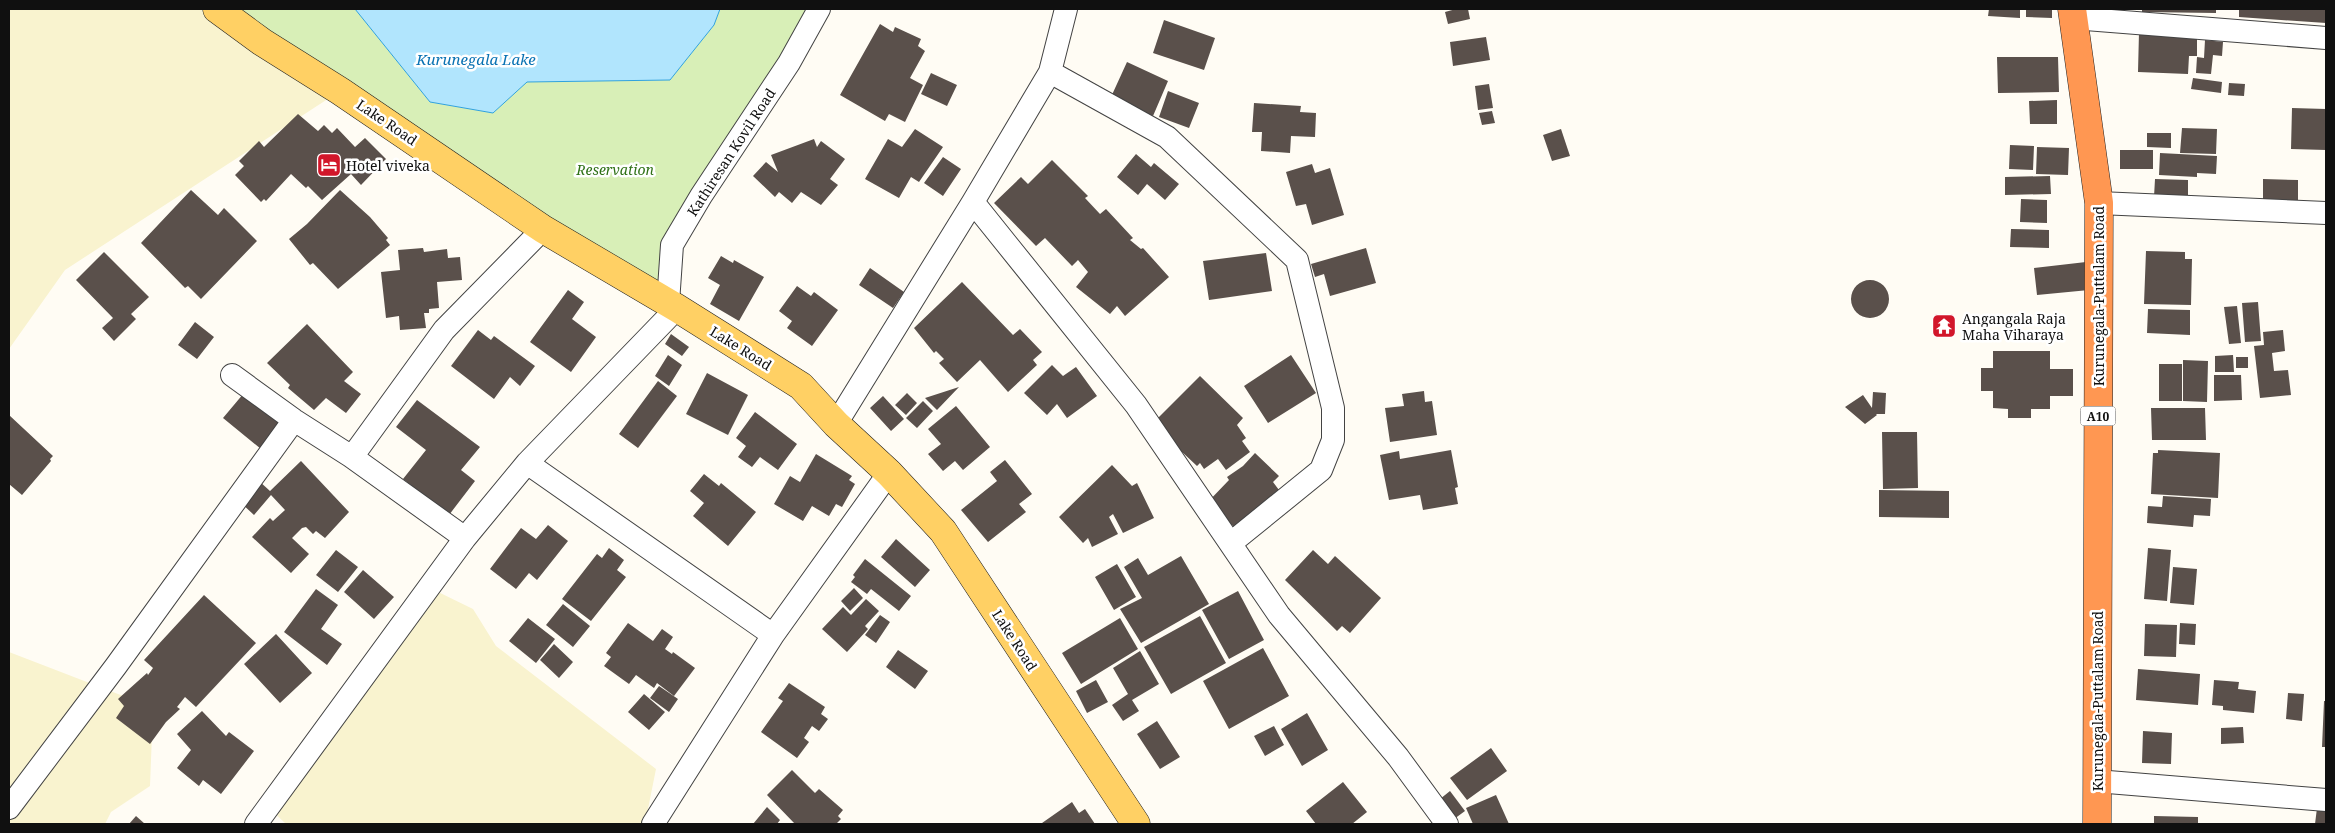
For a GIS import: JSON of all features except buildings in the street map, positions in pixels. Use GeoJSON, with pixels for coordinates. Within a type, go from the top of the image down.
{"type":"FeatureCollection","features":[{"type":"Feature","properties":{"kind":"highway","name":"Kurunegala-Puttalam Road"},"geometry":{"type":"LineString","coordinates":[[2072,13],[2099,203],[2097,824]]}},
{"type":"Feature","properties":{"kind":"main road","name":"Lake Road"},"geometry":{"type":"LineString","coordinates":[[217,9],[262,42],[398,129],[543,229],[801,386],[836,424],[889,472],[943,531],[1136,824]]}},
{"type":"Feature","properties":{"kind":"street","name":"Kathiresan Kovil Road"},"geometry":{"type":"LineString","coordinates":[[672,306],[672,245],[701,196],[789,63],[819,9]]}},
{"type":"Feature","properties":{"kind":"street"},"geometry":{"type":"LineString","coordinates":[[836,424],[973,202],[1050,72],[1066,9]]}},
{"type":"Feature","properties":{"kind":"street"},"geometry":{"type":"LineString","coordinates":[[2072,13],[2326,38]]}},
{"type":"Feature","properties":{"kind":"street"},"geometry":{"type":"LineString","coordinates":[[1050,72],[1167,137],[1298,260],[1333,408],[1333,440],[1321,470],[1231,543]]}},
{"type":"Feature","properties":{"kind":"street"},"geometry":{"type":"LineString","coordinates":[[973,202],[1136,405],[1279,615],[1398,757],[1447,824]]}},
{"type":"Feature","properties":{"kind":"street"},"geometry":{"type":"LineString","coordinates":[[2099,203],[2326,213]]}},
{"type":"Feature","properties":{"kind":"street"},"geometry":{"type":"LineString","coordinates":[[352,457],[444,330],[543,229]]}},
{"type":"Feature","properties":{"kind":"street"},"geometry":{"type":"LineString","coordinates":[[256,824],[465,538],[527,464],[672,306]]}},
{"type":"Feature","properties":{"kind":"street"},"geometry":{"type":"LineString","coordinates":[[232,375],[294,420],[352,457],[465,538]]}},
{"type":"Feature","properties":{"kind":"street"},"geometry":{"type":"LineString","coordinates":[[9,808],[116,666],[294,420]]}},
{"type":"Feature","properties":{"kind":"street"},"geometry":{"type":"LineString","coordinates":[[527,464],[773,635]]}},
{"type":"Feature","properties":{"kind":"street"},"geometry":{"type":"LineString","coordinates":[[653,824],[773,635],[889,472]]}},
{"type":"Feature","properties":{"kind":"street"},"geometry":{"type":"LineString","coordinates":[[2096,781],[2326,800]]}},
{"type":"Feature","properties":{"kind":"shaded area"},"geometry":{"type":"Polygon","coordinates":[[[9,9],[217,9],[340,91],[65,270],[9,349],[9,9]]]}},
{"type":"Feature","properties":{"kind":"shaded area"},"geometry":{"type":"Polygon","coordinates":[[[430,588],[473,609],[496,646],[656,769],[645,824],[286,824],[268,807],[430,588]]]}},
{"type":"Feature","properties":{"kind":"shaded area"},"geometry":{"type":"Polygon","coordinates":[[[9,652],[144,704],[152,734],[150,786],[111,812],[105,824],[9,824],[9,652]]]}},
{"type":"Feature","properties":{"kind":"green space","name":"Reservation"},"geometry":{"type":"Polygon","coordinates":[[[217,9],[355,9],[430,102],[493,113],[527,82],[670,80],[714,25],[720,9],[819,9],[672,245],[668,303],[217,9]]]}},
{"type":"Feature","properties":{"kind":"water","name":"Kurunegala Lake"},"geometry":{"type":"Polygon","coordinates":[[[355,9],[720,9],[714,25],[670,80],[527,82],[493,113],[430,102],[355,9]]]}},
{"type":"Feature","properties":{"kind":"place","name":"Hotel viveka"},"geometry":{"type":"Point","coordinates":[329,165]}},
{"type":"Feature","properties":{"kind":"place","name":"Angangala Raja Maha Viharaya"},"geometry":{"type":"Point","coordinates":[1944,326]}}]}
